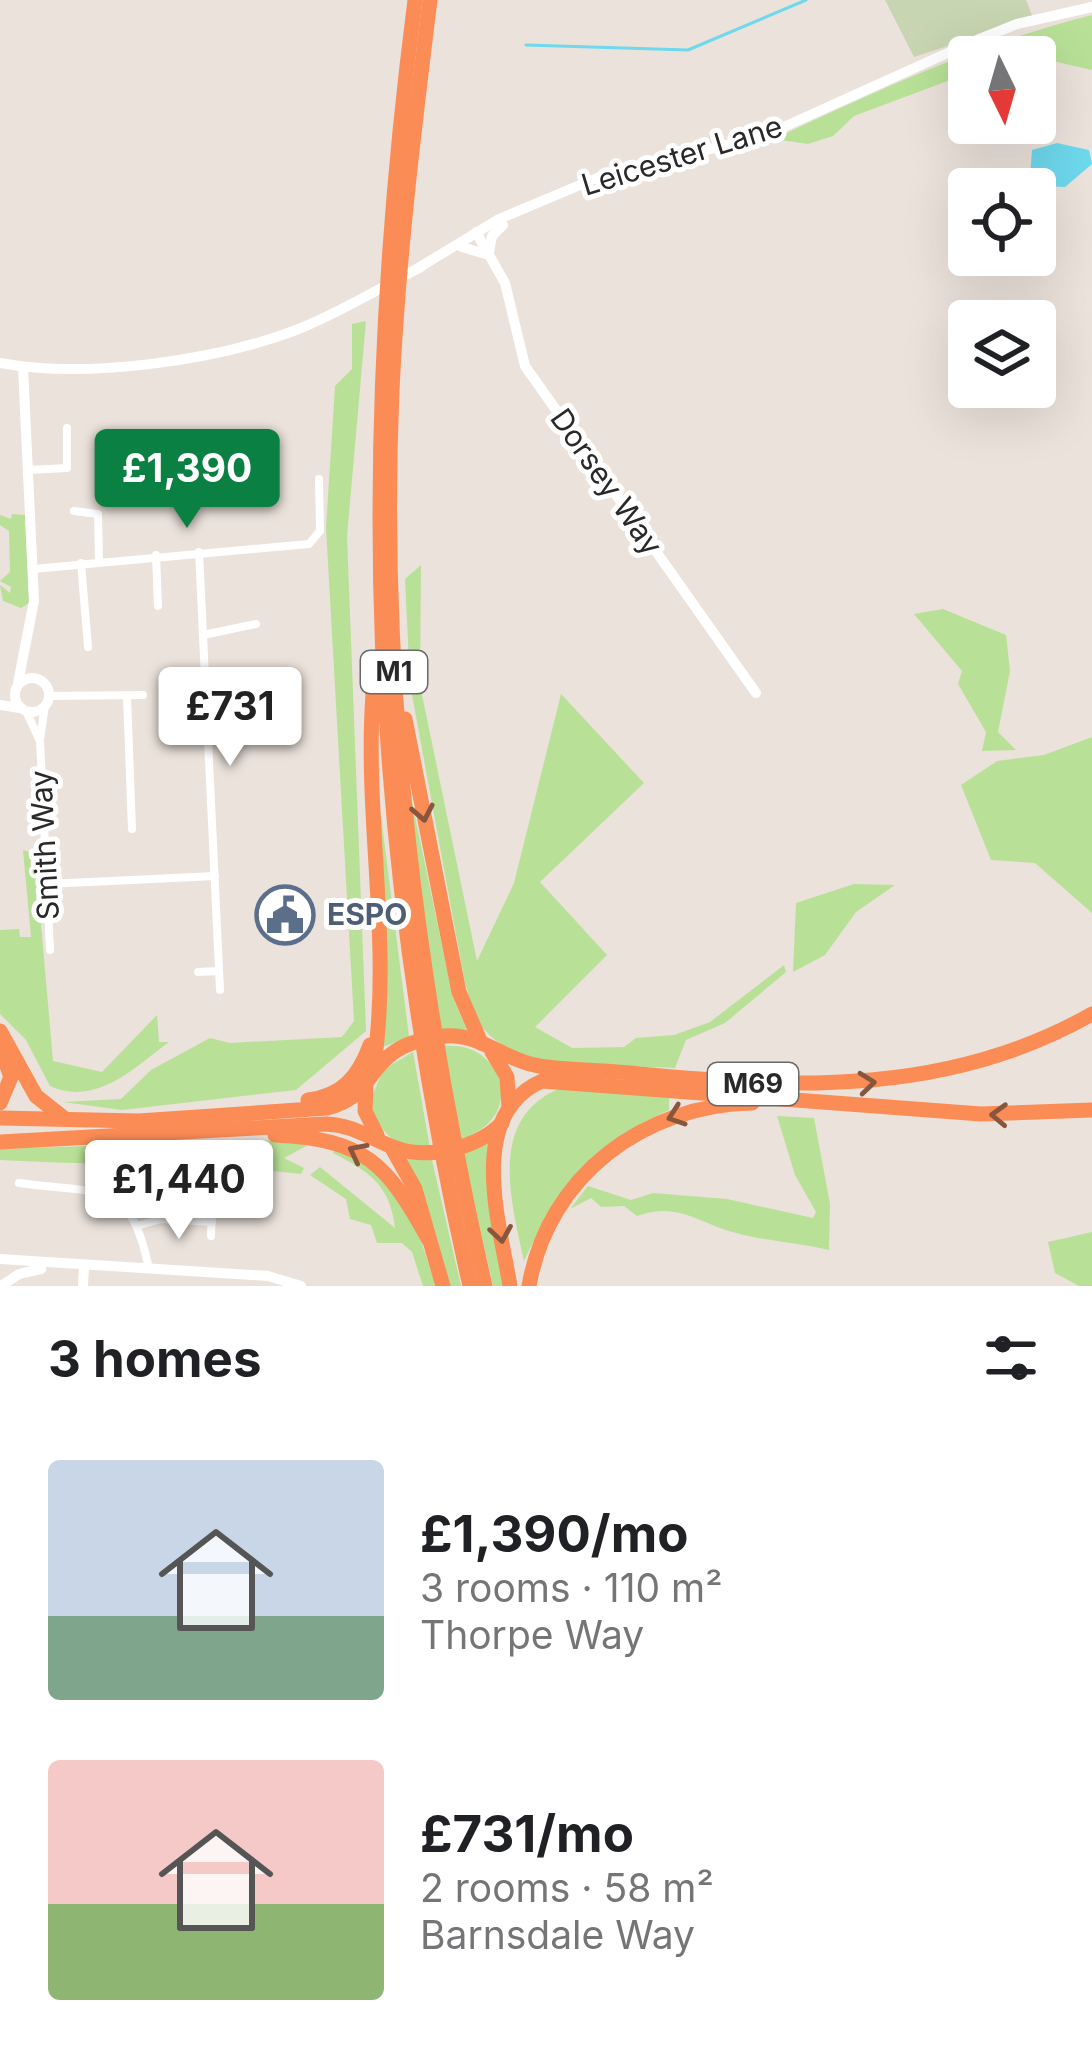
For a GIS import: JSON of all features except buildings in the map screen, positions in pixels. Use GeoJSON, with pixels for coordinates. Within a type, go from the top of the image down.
{"type":"FeatureCollection","features":[{"type":"Feature","properties":{"kind":"highway","name":"M1"},"geometry":{"type":"LineString","coordinates":[[416,0],[389,318],[385,620],[425,1026],[470,1286]]}},
{"type":"Feature","properties":{"kind":"highway","name":"M1"},"geometry":{"type":"LineString","coordinates":[[393,259],[430,0]]}},
{"type":"Feature","properties":{"kind":"highway"},"geometry":{"type":"LineString","coordinates":[[385,620],[370,796],[381,1024],[364,1105],[409,1176],[443,1286]]}},
{"type":"Feature","properties":{"kind":"highway"},"geometry":{"type":"LineString","coordinates":[[385,620],[459,992],[507,1077],[506,1115],[493,1172],[510,1286]]}},
{"type":"Feature","properties":{"kind":"highway"},"geometry":{"type":"LineString","coordinates":[[226,1123],[320,1099],[350,1082],[372,1039],[377,970]]}},
{"type":"Feature","properties":{"kind":"highway","name":"M69"},"geometry":{"type":"LineString","coordinates":[[486,1046],[541,1066],[754,1084],[846,1085],[979,1062],[1092,1014]]}},
{"type":"Feature","properties":{"kind":"highway"},"geometry":{"type":"LineString","coordinates":[[0,1031],[36,1096],[55,1114],[74,1121]]}},
{"type":"Feature","properties":{"kind":"highway"},"geometry":{"type":"LineString","coordinates":[[0,1142],[226,1123],[334,1106],[355,1096],[388,1052],[411,1042],[452,1036],[486,1046]]}},
{"type":"Feature","properties":{"kind":"highway"},"geometry":{"type":"LineString","coordinates":[[0,1047],[11,1077],[0,1103]]}},
{"type":"Feature","properties":{"kind":"highway","name":"M69"},"geometry":{"type":"LineString","coordinates":[[506,1115],[532,1086],[553,1079],[1019,1116],[1092,1110]]}},
{"type":"Feature","properties":{"kind":"highway","name":"M69"},"geometry":{"type":"LineString","coordinates":[[529,1286],[542,1239],[572,1187],[606,1153],[643,1129],[713,1106],[833,1102]]}},
{"type":"Feature","properties":{"kind":"highway"},"geometry":{"type":"LineString","coordinates":[[0,1118],[326,1124],[417,1152],[483,1138],[506,1115]]}},
{"type":"Feature","properties":{"kind":"highway"},"geometry":{"type":"LineString","coordinates":[[226,1123],[318,1138],[363,1153],[393,1178],[430,1240]]}},
{"type":"Feature","properties":{"kind":"highway"},"geometry":{"type":"LineString","coordinates":[[0,1133],[96,1137]]}},
{"type":"Feature","properties":{"kind":"highway","name":"M1"},"geometry":{"type":"LineString","coordinates":[[450,1162],[485,1286]]}},
{"type":"Feature","properties":{"kind":"street","name":"Leicester Lane"},"geometry":{"type":"LineString","coordinates":[[0,363],[27,368],[102,367],[254,342],[334,313],[477,234],[599,177],[766,135],[939,55],[1018,25],[1092,8]]}},
{"type":"Feature","properties":{"kind":"street","name":"Leicester Lane"},"geometry":{"type":"LineString","coordinates":[[415,270],[540,202]]}},
{"type":"Feature","properties":{"kind":"street"},"geometry":{"type":"LineString","coordinates":[[463,247],[489,255],[490,239],[502,225]]}},
{"type":"Feature","properties":{"kind":"street","name":"Dorsey Way"},"geometry":{"type":"LineString","coordinates":[[477,234],[507,290],[525,366],[757,693]]}},
{"type":"Feature","properties":{"kind":"street"},"geometry":{"type":"LineString","coordinates":[[23,710],[17,686],[30,639],[33,569],[27,368]]}},
{"type":"Feature","properties":{"kind":"street"},"geometry":{"type":"LineString","coordinates":[[27,470],[68,468],[67,428]]}},
{"type":"Feature","properties":{"kind":"street"},"geometry":{"type":"LineString","coordinates":[[33,569],[156,555],[296,547],[317,539],[319,478]]}},
{"type":"Feature","properties":{"kind":"street"},"geometry":{"type":"LineString","coordinates":[[74,511],[98,514],[99,561]]}},
{"type":"Feature","properties":{"kind":"street"},"geometry":{"type":"LineString","coordinates":[[199,552],[220,990]]}},
{"type":"Feature","properties":{"kind":"street"},"geometry":{"type":"LineString","coordinates":[[156,555],[158,606]]}},
{"type":"Feature","properties":{"kind":"street"},"geometry":{"type":"LineString","coordinates":[[81,563],[88,647]]}},
{"type":"Feature","properties":{"kind":"street"},"geometry":{"type":"LineString","coordinates":[[202,635],[256,624]]}},
{"type":"Feature","properties":{"kind":"street"},"geometry":{"type":"LineString","coordinates":[[30,639],[47,700]]}},
{"type":"Feature","properties":{"kind":"street"},"geometry":{"type":"LineString","coordinates":[[39,679],[17,686],[0,700],[23,710],[47,700],[142,695]]}},
{"type":"Feature","properties":{"kind":"street"},"geometry":{"type":"LineString","coordinates":[[127,696],[132,829]]}},
{"type":"Feature","properties":{"kind":"street","name":"Smith Way"},"geometry":{"type":"LineString","coordinates":[[47,700],[40,740],[50,950]]}},
{"type":"Feature","properties":{"kind":"street","name":"Smith Way"},"geometry":{"type":"LineString","coordinates":[[23,710],[40,740]]}},
{"type":"Feature","properties":{"kind":"street"},"geometry":{"type":"LineString","coordinates":[[48,884],[214,876]]}},
{"type":"Feature","properties":{"kind":"street"},"geometry":{"type":"LineString","coordinates":[[198,972],[218,970]]}},
{"type":"Feature","properties":{"kind":"street"},"geometry":{"type":"LineString","coordinates":[[19,1183],[110,1196],[129,1207],[140,1226],[150,1271]]}},
{"type":"Feature","properties":{"kind":"street"},"geometry":{"type":"LineString","coordinates":[[211,1236],[212,1206]]}},
{"type":"Feature","properties":{"kind":"street"},"geometry":{"type":"LineString","coordinates":[[140,1226],[161,1219],[212,1222]]}},
{"type":"Feature","properties":{"kind":"street"},"geometry":{"type":"LineString","coordinates":[[0,1259],[268,1276],[301,1286]]}},
{"type":"Feature","properties":{"kind":"street"},"geometry":{"type":"LineString","coordinates":[[1,1286],[19,1274],[56,1266]]}},
{"type":"Feature","properties":{"kind":"street"},"geometry":{"type":"LineString","coordinates":[[83,1286],[85,1267]]}},
{"type":"Feature","properties":{"kind":"green space"},"geometry":{"type":"Polygon","coordinates":[[[885,0],[1026,0],[1033,18],[978,36],[948,36],[948,46],[914,57],[885,0]]]}},
{"type":"Feature","properties":{"kind":"green space"},"geometry":{"type":"Polygon","coordinates":[[[1092,15],[1092,70],[1056,62],[1056,36],[1021,36],[1092,15]]]}},
{"type":"Feature","properties":{"kind":"green space"},"geometry":{"type":"Polygon","coordinates":[[[948,63],[948,81],[854,116],[833,136],[808,144],[774,139],[948,63]]]}},
{"type":"Feature","properties":{"kind":"green space"},"geometry":{"type":"Polygon","coordinates":[[[366,321],[347,536],[366,1031],[296,1090],[122,1110],[63,1102],[121,1099],[151,1070],[210,1038],[230,1043],[342,1037],[354,1021],[326,528],[335,386],[352,369],[352,324],[366,321]]]}},
{"type":"Feature","properties":{"kind":"green space"},"geometry":{"type":"Polygon","coordinates":[[[12,514],[25,515],[29,603],[21,608],[3,601],[0,585],[10,593],[11,587],[0,581],[10,572],[9,531],[0,525],[0,515],[11,519],[12,514]]]}},
{"type":"Feature","properties":{"kind":"green space"},"geometry":{"type":"Polygon","coordinates":[[[421,565],[420,685],[477,961],[514,883],[561,694],[644,783],[540,882],[607,955],[535,1027],[572,1048],[624,1047],[636,1038],[674,1035],[710,1022],[784,965],[786,972],[725,1023],[686,1040],[675,1068],[540,1060],[493,1039],[477,1020],[465,983],[410,684],[405,579],[421,565]]]}},
{"type":"Feature","properties":{"kind":"green space"},"geometry":{"type":"Polygon","coordinates":[[[943,609],[1006,635],[1010,671],[998,732],[1016,750],[982,751],[986,732],[958,684],[962,671],[914,614],[943,609]]]}},
{"type":"Feature","properties":{"kind":"green space"},"geometry":{"type":"Polygon","coordinates":[[[1092,737],[1092,913],[1035,863],[991,860],[961,785],[997,761],[1044,755],[1092,737]]]}},
{"type":"Feature","properties":{"kind":"green space"},"geometry":{"type":"Polygon","coordinates":[[[407,778],[453,998],[469,1034],[440,1032],[407,778]]]}},
{"type":"Feature","properties":{"kind":"green space"},"geometry":{"type":"Polygon","coordinates":[[[378,792],[409,1037],[380,1048],[378,792]]]}},
{"type":"Feature","properties":{"kind":"green space"},"geometry":{"type":"Polygon","coordinates":[[[23,850],[41,855],[36,861],[42,882],[38,890],[53,1061],[102,1072],[157,1015],[159,1042],[169,1042],[99,1088],[84,1092],[50,1086],[26,1040],[0,1014],[0,930],[19,929],[20,937],[31,937],[23,850]]]}},
{"type":"Feature","properties":{"kind":"green space"},"geometry":{"type":"Polygon","coordinates":[[[854,884],[895,885],[856,912],[825,955],[793,972],[796,903],[854,884]]]}},
{"type":"Feature","properties":{"kind":"green space"},"geometry":{"type":"Polygon","coordinates":[[[443,1046],[479,1054],[501,1082],[497,1112],[479,1131],[460,1141],[443,1046]]]}},
{"type":"Feature","properties":{"kind":"green space"},"geometry":{"type":"Polygon","coordinates":[[[413,1052],[430,1148],[391,1138],[369,1104],[383,1070],[413,1052]]]}},
{"type":"Feature","properties":{"kind":"green space"},"geometry":{"type":"Polygon","coordinates":[[[561,1088],[669,1097],[669,1110],[621,1137],[582,1171],[550,1212],[524,1261],[510,1188],[513,1140],[522,1119],[538,1101],[561,1088]]]}},
{"type":"Feature","properties":{"kind":"green space"},"geometry":{"type":"Polygon","coordinates":[[[777,1116],[814,1118],[830,1204],[829,1250],[736,1233],[676,1212],[637,1216],[624,1206],[601,1207],[591,1198],[570,1209],[588,1186],[631,1200],[653,1193],[727,1199],[813,1218],[816,1212],[795,1175],[777,1116]]]}},
{"type":"Feature","properties":{"kind":"green space"},"geometry":{"type":"Polygon","coordinates":[[[260,1140],[310,1144],[284,1158],[304,1168],[301,1174],[0,1160],[0,1149],[260,1140]]]}},
{"type":"Feature","properties":{"kind":"green space"},"geometry":{"type":"Polygon","coordinates":[[[492,1141],[506,1286],[493,1286],[463,1153],[492,1141]]]}},
{"type":"Feature","properties":{"kind":"green space"},"geometry":{"type":"Polygon","coordinates":[[[337,1147],[386,1178],[418,1232],[436,1286],[423,1286],[412,1252],[402,1243],[377,1243],[371,1225],[350,1219],[346,1199],[310,1175],[320,1167],[395,1228],[383,1190],[368,1174],[333,1153],[337,1147]]]}},
{"type":"Feature","properties":{"kind":"green space"},"geometry":{"type":"Polygon","coordinates":[[[404,1159],[432,1160],[461,1286],[448,1286],[404,1159]]]}},
{"type":"Feature","properties":{"kind":"green space"},"geometry":{"type":"Polygon","coordinates":[[[1092,1232],[1092,1286],[1079,1286],[1055,1273],[1048,1242],[1092,1232]]]}},
{"type":"Feature","properties":{"kind":"water"},"geometry":{"type":"Polygon","coordinates":[[[1056,143],[1089,150],[1092,164],[1065,187],[1056,187],[1056,168],[1031,168],[1032,150],[1056,143]]]}},
{"type":"Feature","properties":{"kind":"waterway"},"geometry":{"type":"LineString","coordinates":[[526,45],[688,50],[806,0]]}},
{"type":"Feature","properties":{"kind":"place","name":"ESPO"},"geometry":{"type":"Point","coordinates":[285,915]}}]}
